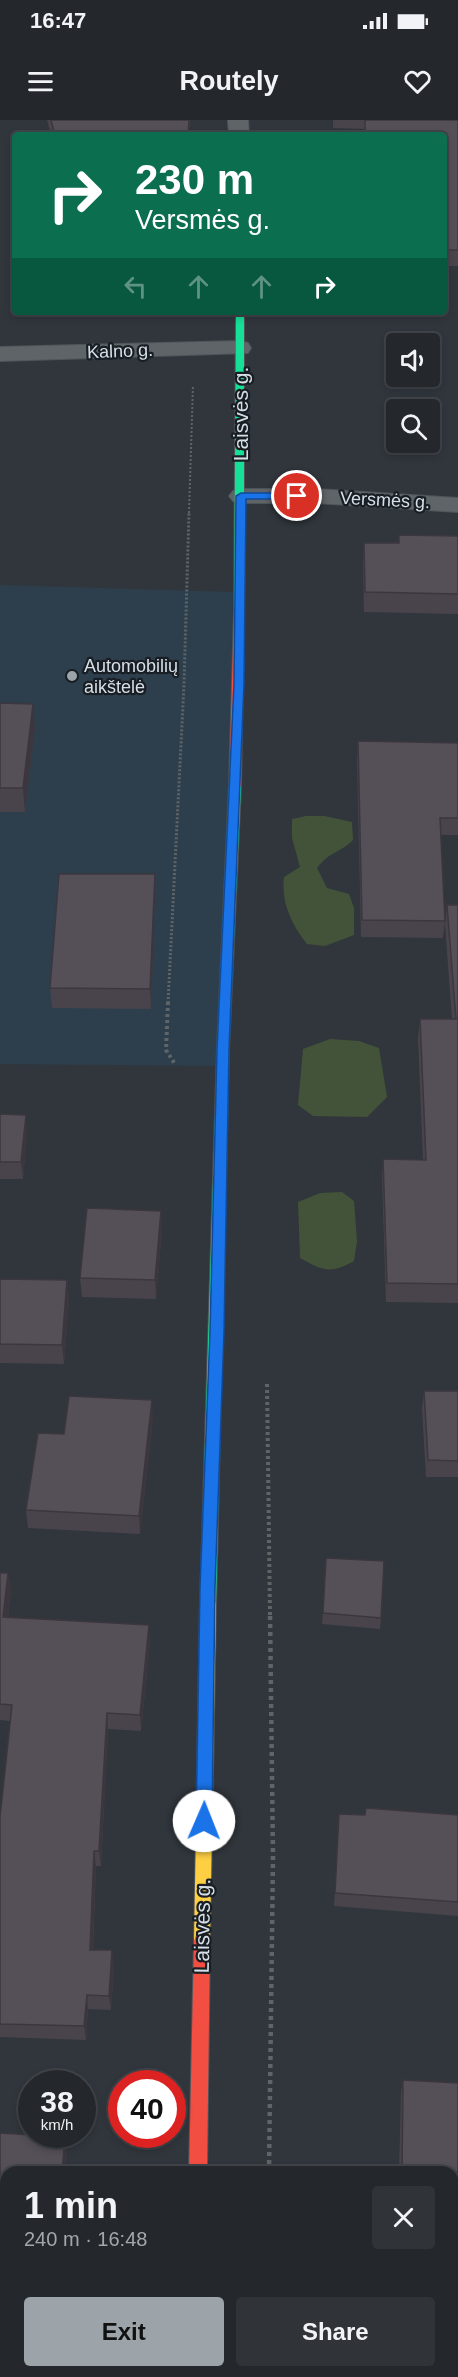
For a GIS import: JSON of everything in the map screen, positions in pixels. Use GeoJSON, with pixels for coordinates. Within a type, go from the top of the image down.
{"type":"FeatureCollection","features":[{"type":"Feature","properties":{"kind":"street","name":"Laisvės g."},"geometry":{"type":"LineString","coordinates":[[198,2166],[207,1587],[217,1332],[223,1049],[239,684],[240,315]]}},
{"type":"Feature","properties":{"kind":"street","name":"Kalno g."},"geometry":{"type":"LineString","coordinates":[[0,354],[240,348]]}},
{"type":"Feature","properties":{"kind":"street","name":"Versmės g."},"geometry":{"type":"LineString","coordinates":[[241,496],[316,496],[458,505]]}},
{"type":"Feature","properties":{"kind":"path"},"geometry":{"type":"LineString","coordinates":[[166,1050],[184,684],[193,359],[202,348]]}},
{"type":"Feature","properties":{"kind":"path"},"geometry":{"type":"LineString","coordinates":[[267,1381],[273,1857],[270,2166]]}},
{"type":"Feature","properties":{"kind":"shaded area"},"geometry":{"type":"Polygon","coordinates":[[[0,585],[233,592],[222,1066],[0,1064],[0,585]]]}},
{"type":"Feature","properties":{"kind":"green space"},"geometry":{"type":"Polygon","coordinates":[[[324,816],[352,822],[353,840],[326,858],[317,868],[327,888],[349,894],[354,908],[354,935],[325,946],[307,944],[292,921],[284,895],[284,877],[300,867],[292,838],[292,819],[324,816]]]}},
{"type":"Feature","properties":{"kind":"green space"},"geometry":{"type":"Polygon","coordinates":[[[330,1039],[359,1041],[379,1048],[387,1097],[367,1117],[313,1116],[298,1105],[303,1049],[330,1039]]]}},
{"type":"Feature","properties":{"kind":"green space"},"geometry":{"type":"Polygon","coordinates":[[[342,1192],[354,1201],[357,1241],[354,1261],[339,1268],[321,1268],[300,1258],[298,1202],[320,1193],[342,1192]]]}},
{"type":"Feature","properties":{"kind":"building"},"geometry":{"type":"Polygon","coordinates":[[[51,120],[189,120],[188,132],[54,132],[51,120]]]}},
{"type":"Feature","properties":{"kind":"building"},"geometry":{"type":"Polygon","coordinates":[[[365,120],[458,120],[458,250],[447,250],[447,132],[365,132],[365,120]]]}},
{"type":"Feature","properties":{"kind":"building"},"geometry":{"type":"Polygon","coordinates":[[[399,535],[458,536],[458,594],[365,592],[364,543],[399,543],[399,535]]]}},
{"type":"Feature","properties":{"kind":"building"},"geometry":{"type":"Polygon","coordinates":[[[0,703],[33,704],[23,788],[0,788],[0,703]]]}},
{"type":"Feature","properties":{"kind":"building"},"geometry":{"type":"Polygon","coordinates":[[[358,741],[458,743],[458,818],[440,818],[445,921],[362,920],[358,741]]]}},
{"type":"Feature","properties":{"kind":"building"},"geometry":{"type":"Polygon","coordinates":[[[59,874],[155,874],[150,989],[50,988],[59,874]]]}},
{"type":"Feature","properties":{"kind":"building"},"geometry":{"type":"Polygon","coordinates":[[[447,905],[458,905],[458,1284],[387,1283],[383,1159],[426,1160],[420,1019],[456,1019],[447,905]]]}},
{"type":"Feature","properties":{"kind":"building"},"geometry":{"type":"Polygon","coordinates":[[[0,1114],[26,1115],[21,1162],[0,1162],[0,1114]]]}},
{"type":"Feature","properties":{"kind":"building"},"geometry":{"type":"Polygon","coordinates":[[[87,1208],[161,1211],[155,1280],[80,1278],[87,1208]]]}},
{"type":"Feature","properties":{"kind":"building"},"geometry":{"type":"Polygon","coordinates":[[[0,1279],[67,1280],[62,1345],[0,1344],[0,1279]]]}},
{"type":"Feature","properties":{"kind":"building"},"geometry":{"type":"Polygon","coordinates":[[[424,1391],[458,1391],[458,1461],[428,1460],[424,1391]]]}},
{"type":"Feature","properties":{"kind":"building"},"geometry":{"type":"Polygon","coordinates":[[[69,1396],[152,1400],[139,1516],[26,1510],[38,1433],[64,1434],[69,1396]]]}},
{"type":"Feature","properties":{"kind":"building"},"geometry":{"type":"Polygon","coordinates":[[[326,1558],[384,1561],[381,1618],[323,1613],[326,1558]]]}},
{"type":"Feature","properties":{"kind":"building"},"geometry":{"type":"Polygon","coordinates":[[[0,1573],[8,1573],[3,1617],[149,1625],[140,1715],[107,1713],[99,1851],[94,1851],[90,1950],[112,1950],[109,1996],[87,1995],[84,2026],[0,2024],[0,1817],[12,1705],[0,1704],[0,1573]]]}},
{"type":"Feature","properties":{"kind":"building"},"geometry":{"type":"Polygon","coordinates":[[[366,1808],[458,1815],[458,1902],[335,1893],[339,1814],[365,1815],[366,1808]]]}},
{"type":"Feature","properties":{"kind":"building"},"geometry":{"type":"Polygon","coordinates":[[[403,2080],[458,2083],[458,2166],[402,2166],[403,2080]]]}},
{"type":"Feature","properties":{"kind":"building"},"geometry":{"type":"Polygon","coordinates":[[[0,2133],[18,2134],[18,2148],[64,2148],[63,2166],[0,2166],[0,2133]]]}},
{"type":"Feature","properties":{"kind":"traffic: fast"},"geometry":{"type":"LineString","coordinates":[[239,610],[240,315]]}},
{"type":"Feature","properties":{"kind":"traffic: fast"},"geometry":{"type":"LineString","coordinates":[[208,1604],[223,1049],[235,786]]}},
{"type":"Feature","properties":{"kind":"traffic: slow"},"geometry":{"type":"LineString","coordinates":[[202,1941],[208,1604]]}},
{"type":"Feature","properties":{"kind":"traffic: jam"},"geometry":{"type":"LineString","coordinates":[[235,786],[239,610]]}},
{"type":"Feature","properties":{"kind":"traffic: jam"},"geometry":{"type":"LineString","coordinates":[[198,2166],[202,1941]]}},
{"type":"Feature","properties":{"kind":"place","name":"Automobilių aikštelė"},"geometry":{"type":"Point","coordinates":[72,676]}},
{"type":"Feature","properties":{"kind":"route"},"geometry":{"type":"LineString","coordinates":[[204,1821],[207,1587],[217,1332],[223,1049],[239,684],[241,496],[297,496]]}}]}
